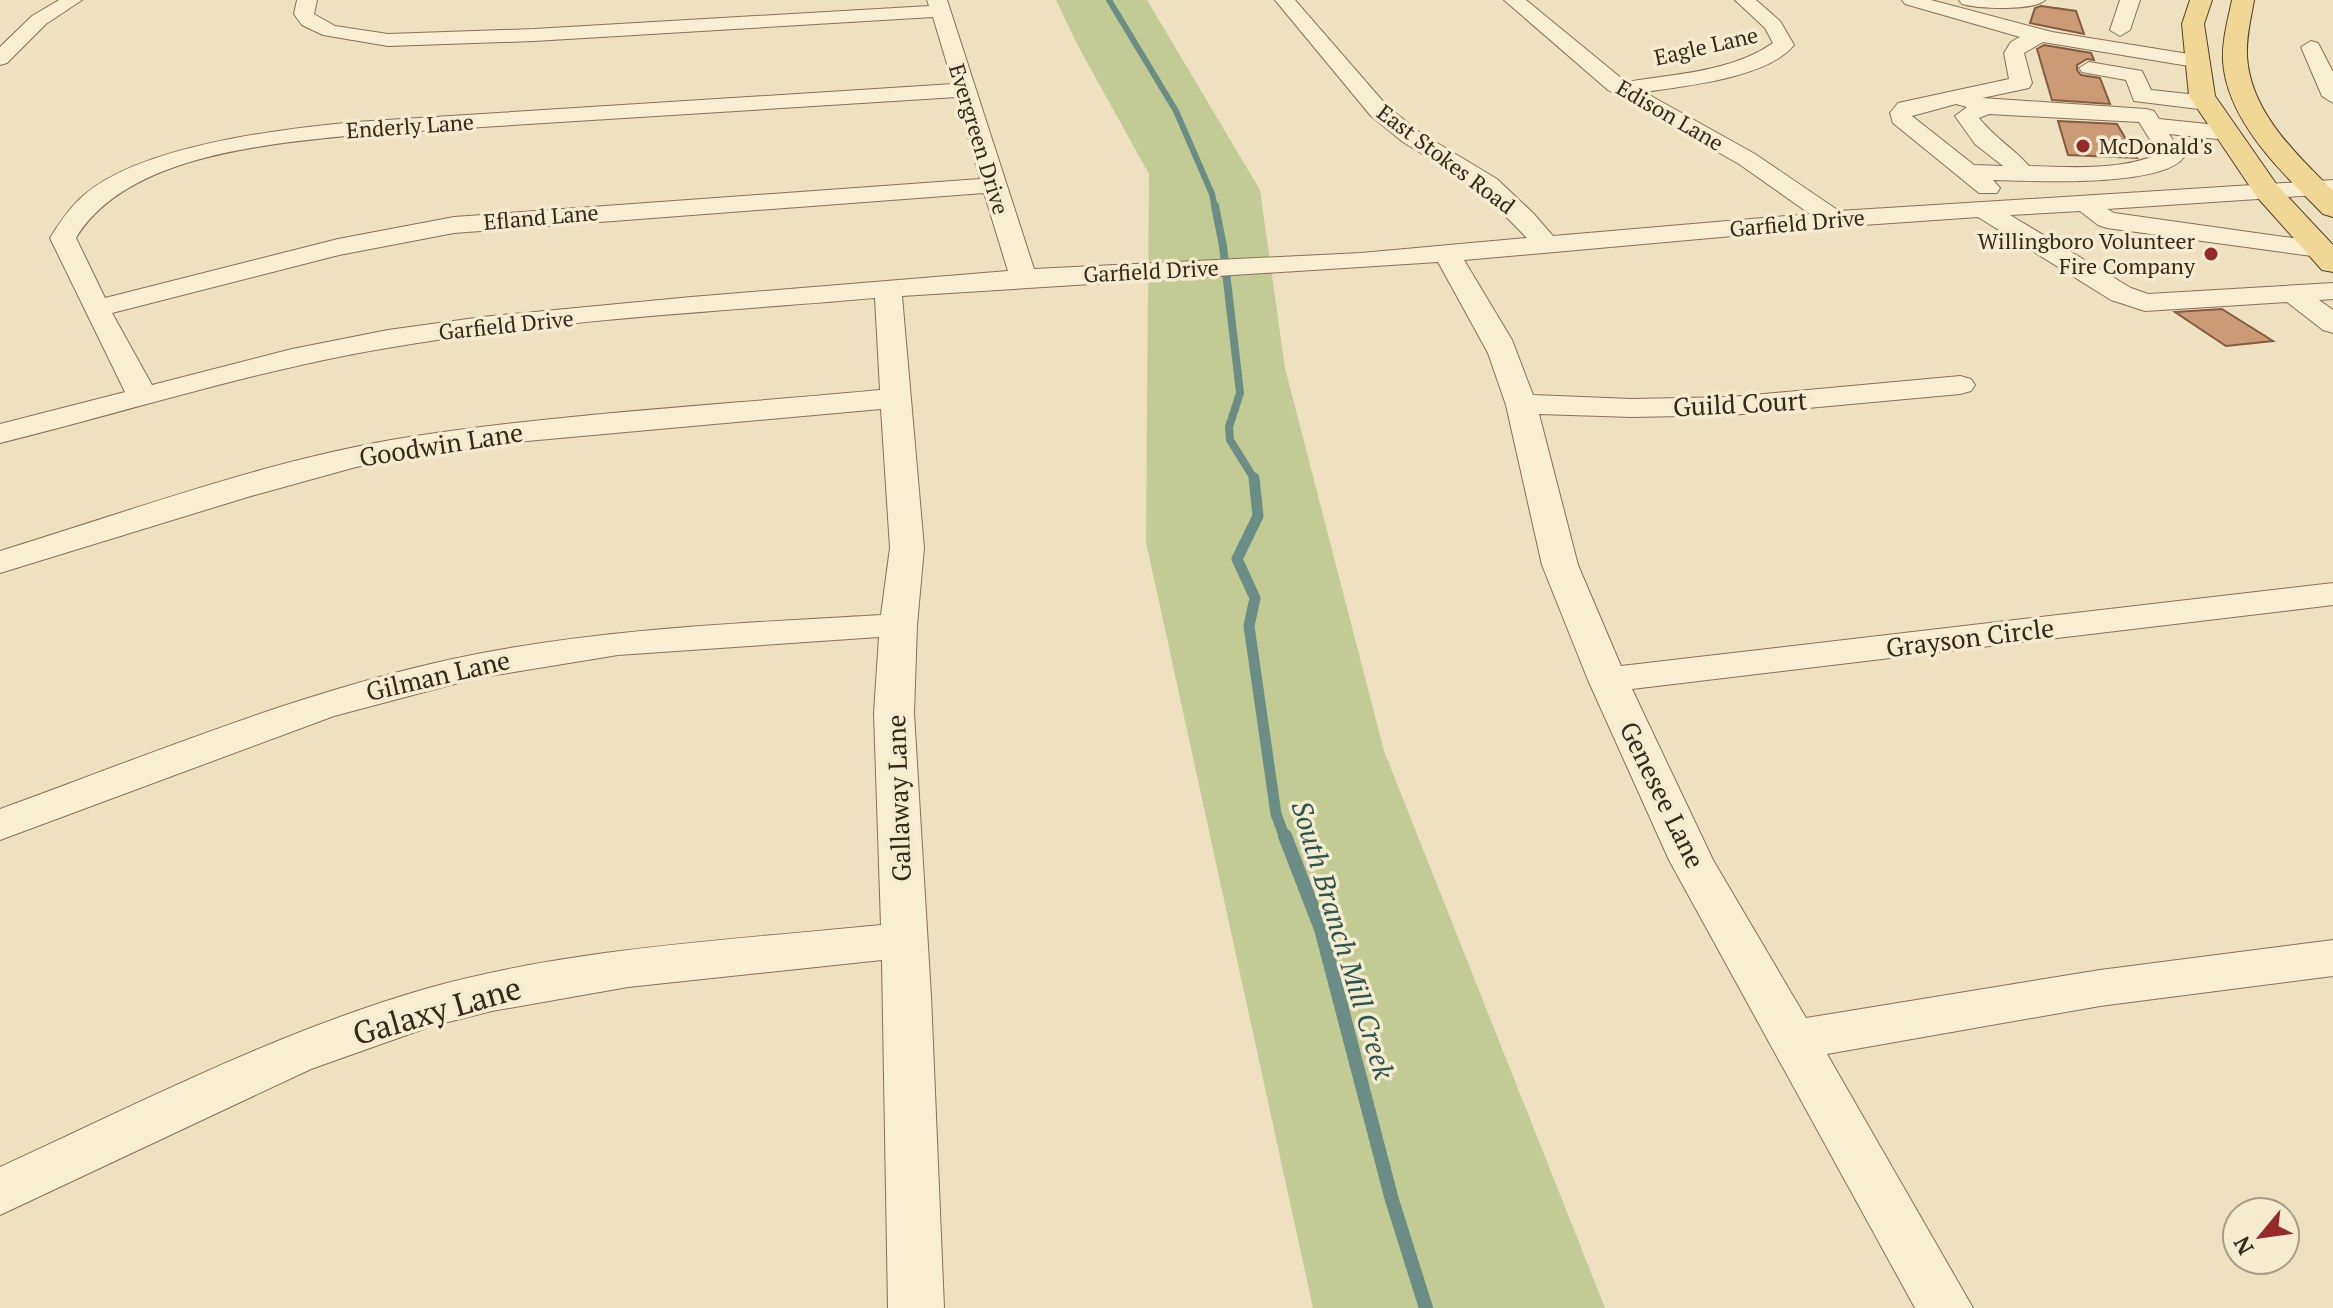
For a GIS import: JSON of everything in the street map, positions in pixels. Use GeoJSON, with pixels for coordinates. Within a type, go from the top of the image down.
{"type":"FeatureCollection","features":[{"type":"Feature","properties":{"kind":"main road"},"geometry":{"type":"LineString","coordinates":[[2201,0],[2193,24],[2195,61],[2202,96],[2267,191],[2326,256]]}},
{"type":"Feature","properties":{"kind":"main road"},"geometry":{"type":"LineString","coordinates":[[2243,0],[2237,30],[2236,66],[2250,114],[2327,194]]}},
{"type":"Feature","properties":{"kind":"street"},"geometry":{"type":"LineString","coordinates":[[0,59],[39,20],[72,0]]}},
{"type":"Feature","properties":{"kind":"street"},"geometry":{"type":"LineString","coordinates":[[307,0],[304,14],[318,26],[345,35],[388,40],[534,35],[938,5]]}},
{"type":"Feature","properties":{"kind":"street","name":"East Stokes Road"},"geometry":{"type":"LineString","coordinates":[[1285,0],[1379,111],[1411,137],[1495,190],[1546,245]]}},
{"type":"Feature","properties":{"kind":"street","name":"Edison Lane"},"geometry":{"type":"LineString","coordinates":[[1514,0],[1575,54],[1622,89],[1747,159],[1834,219]]}},
{"type":"Feature","properties":{"kind":"street","name":"Eagle Lane"},"geometry":{"type":"LineString","coordinates":[[1622,89],[1743,66],[1775,53],[1784,45],[1781,35],[1745,0]]}},
{"type":"Feature","properties":{"kind":"street"},"geometry":{"type":"LineString","coordinates":[[1912,0],[2037,37],[2195,61]]}},
{"type":"Feature","properties":{"kind":"street"},"geometry":{"type":"LineString","coordinates":[[1969,0],[2035,0]]}},
{"type":"Feature","properties":{"kind":"street"},"geometry":{"type":"LineString","coordinates":[[2120,30],[2130,0]]}},
{"type":"Feature","properties":{"kind":"street","name":"Evergreen Drive"},"geometry":{"type":"LineString","coordinates":[[938,5],[1024,278]]}},
{"type":"Feature","properties":{"kind":"street"},"geometry":{"type":"LineString","coordinates":[[2011,207],[1901,118],[1906,108],[2021,83],[2015,56],[2018,46],[2037,37]]}},
{"type":"Feature","properties":{"kind":"street"},"geometry":{"type":"LineString","coordinates":[[2311,47],[2333,96]]}},
{"type":"Feature","properties":{"kind":"street"},"geometry":{"type":"LineString","coordinates":[[2015,56],[2045,61]]}},
{"type":"Feature","properties":{"kind":"street"},"geometry":{"type":"LineString","coordinates":[[2075,66],[2135,75],[2142,96],[2207,103]]}},
{"type":"Feature","properties":{"kind":"street","name":"Enderly Lane"},"geometry":{"type":"LineString","coordinates":[[143,397],[96,309],[63,238],[79,211],[116,185],[171,163],[231,146],[288,136],[966,90]]}},
{"type":"Feature","properties":{"kind":"street"},"geometry":{"type":"LineString","coordinates":[[1959,97],[1986,107],[2146,116],[2172,157],[2162,164],[2111,171],[1968,172]]}},
{"type":"Feature","properties":{"kind":"street"},"geometry":{"type":"LineString","coordinates":[[1986,107],[1966,116],[1983,139],[2028,172]]}},
{"type":"Feature","properties":{"kind":"street"},"geometry":{"type":"LineString","coordinates":[[2151,125],[2227,133]]}},
{"type":"Feature","properties":{"kind":"street","name":"Efland Lane"},"geometry":{"type":"LineString","coordinates":[[96,309],[338,247],[454,225],[995,185]]}},
{"type":"Feature","properties":{"kind":"street","name":"Garfield Drive"},"geometry":{"type":"LineString","coordinates":[[0,434],[292,358],[388,339],[676,307],[1024,278],[1446,253],[1834,219],[2080,202],[2267,191],[2327,194]]}},
{"type":"Feature","properties":{"kind":"street"},"geometry":{"type":"LineString","coordinates":[[2080,202],[2107,220],[2326,256]]}},
{"type":"Feature","properties":{"kind":"street"},"geometry":{"type":"LineString","coordinates":[[1982,209],[2121,294],[2145,303],[2333,291]]}},
{"type":"Feature","properties":{"kind":"street","name":"Genesee Lane"},"geometry":{"type":"LineString","coordinates":[[1446,253],[1503,353],[1520,404],[1559,562],[1607,680],[1671,809],[1691,860],[1725,915],[1792,1040],[1945,1308]]}},
{"type":"Feature","properties":{"kind":"street","name":"Gallaway Lane"},"geometry":{"type":"LineString","coordinates":[[888,289],[907,548],[898,625],[894,713],[916,1308]]}},
{"type":"Feature","properties":{"kind":"street"},"geometry":{"type":"LineString","coordinates":[[2292,293],[2333,324]]}},
{"type":"Feature","properties":{"kind":"street","name":"Guild Court"},"geometry":{"type":"LineString","coordinates":[[1520,404],[1632,408],[1741,406],[1960,385]]}},
{"type":"Feature","properties":{"kind":"street","name":"Goodwin Lane"},"geometry":{"type":"LineString","coordinates":[[0,562],[283,477],[409,447],[516,433],[896,398]]}},
{"type":"Feature","properties":{"kind":"street","name":"Grayson Circle"},"geometry":{"type":"LineString","coordinates":[[1607,680],[2333,594]]}},
{"type":"Feature","properties":{"kind":"street","name":"Gilman Lane"},"geometry":{"type":"LineString","coordinates":[[0,825],[307,711],[373,690],[476,666],[618,643],[898,625]]}},
{"type":"Feature","properties":{"kind":"street","name":"Galaxy Lane"},"geometry":{"type":"LineString","coordinates":[[0,1192],[293,1055],[426,1008],[492,992],[614,971],[904,940]]}},
{"type":"Feature","properties":{"kind":"street"},"geometry":{"type":"LineString","coordinates":[[1792,1040],[2100,988],[2333,958]]}},
{"type":"Feature","properties":{"kind":"green space"},"geometry":{"type":"Polygon","coordinates":[[[1056,0],[1147,0],[1260,190],[1285,368],[1384,751],[1605,1308],[1313,1308],[1146,542],[1149,174],[1056,0]]]}},
{"type":"Feature","properties":{"kind":"building"},"geometry":{"type":"Polygon","coordinates":[[[2041,6],[2076,11],[2084,34],[2030,23],[2035,8],[2041,6]]]}},
{"type":"Feature","properties":{"kind":"building"},"geometry":{"type":"Polygon","coordinates":[[[2044,45],[2091,53],[2094,60],[2087,59],[2077,65],[2077,70],[2081,75],[2100,78],[2110,104],[2052,100],[2037,49],[2044,45]]]}},
{"type":"Feature","properties":{"kind":"building"},"geometry":{"type":"Polygon","coordinates":[[[2058,121],[2117,124],[2137,158],[2068,155],[2058,121]]]}},
{"type":"Feature","properties":{"kind":"building"},"geometry":{"type":"Polygon","coordinates":[[[2222,309],[2273,341],[2226,346],[2175,312],[2222,309]]]}},
{"type":"Feature","properties":{"kind":"waterway","name":"South Branch Mill Creek"},"geometry":{"type":"LineString","coordinates":[[1109,0],[1176,111],[1212,194],[1215,208]]}},
{"type":"Feature","properties":{"kind":"waterway","name":"South Branch Mill Creek"},"geometry":{"type":"LineString","coordinates":[[1215,206],[1223,246],[1240,393],[1229,427],[1230,440],[1254,478]]}},
{"type":"Feature","properties":{"kind":"waterway","name":"South Branch Mill Creek"},"geometry":{"type":"LineString","coordinates":[[1254,478],[1258,516],[1237,559],[1255,598],[1249,626],[1276,814],[1285,838]]}},
{"type":"Feature","properties":{"kind":"waterway","name":"South Branch Mill Creek"},"geometry":{"type":"LineString","coordinates":[[1285,836],[1321,929],[1392,1200],[1426,1308]]}},
{"type":"Feature","properties":{"kind":"place","name":"McDonald's"},"geometry":{"type":"Point","coordinates":[2083,146]}},
{"type":"Feature","properties":{"kind":"place","name":"Willingboro Volunteer Fire Company"},"geometry":{"type":"Point","coordinates":[2211,254]}}]}
